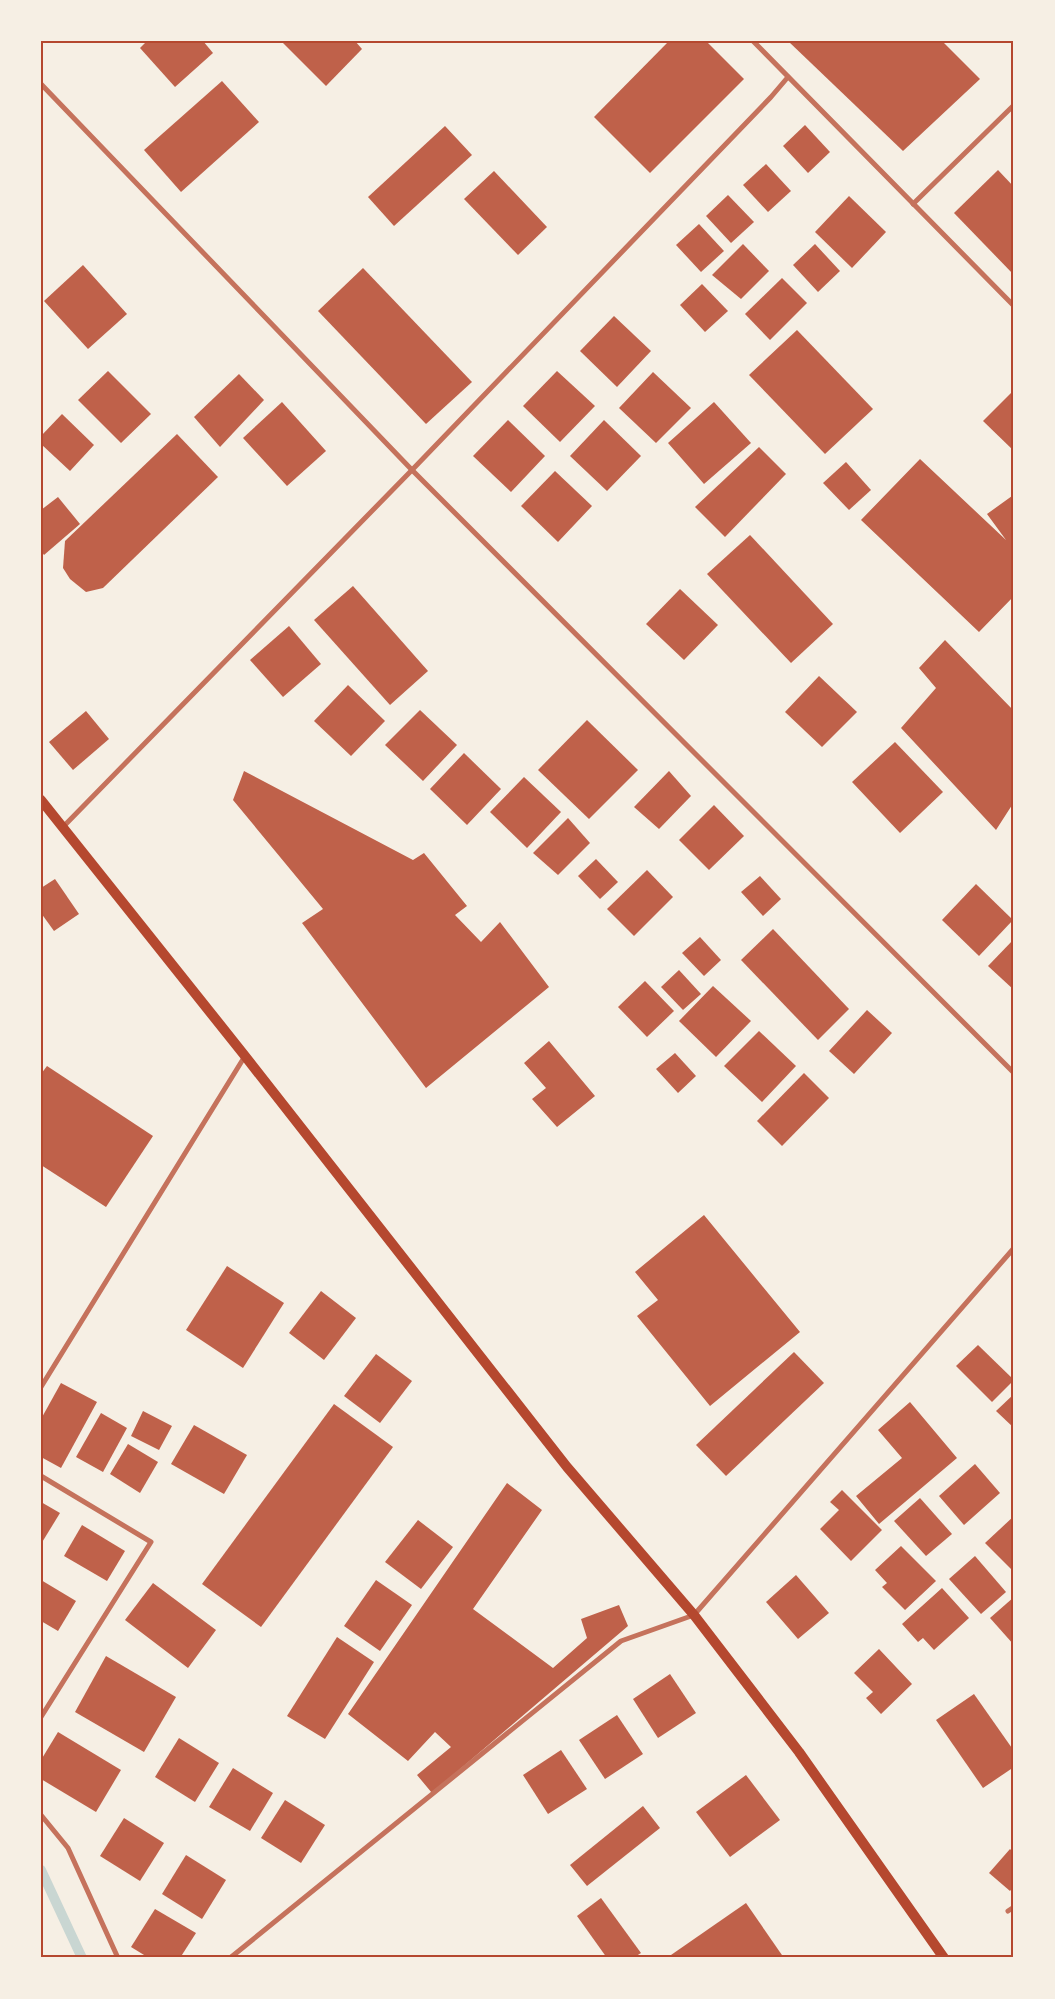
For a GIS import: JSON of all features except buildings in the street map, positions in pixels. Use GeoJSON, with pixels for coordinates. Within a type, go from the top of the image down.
{"type":"FeatureCollection","features":[{"type":"Feature","properties":{"kind":"main road"},"geometry":{"type":"LineString","coordinates":[[41,800],[245,1056],[567,1467],[694,1615],[798,1752],[944,1958]]}},
{"type":"Feature","properties":{"kind":"street"},"geometry":{"type":"LineString","coordinates":[[753,41],[1014,306]]}},
{"type":"Feature","properties":{"kind":"street"},"geometry":{"type":"LineString","coordinates":[[62,828],[412,470],[788,77]]}},
{"type":"Feature","properties":{"kind":"street"},"geometry":{"type":"LineString","coordinates":[[41,84],[412,470],[1014,1073]]}},
{"type":"Feature","properties":{"kind":"street"},"geometry":{"type":"LineString","coordinates":[[913,204],[1014,105]]}},
{"type":"Feature","properties":{"kind":"street"},"geometry":{"type":"LineString","coordinates":[[41,1387],[245,1056]]}},
{"type":"Feature","properties":{"kind":"street"},"geometry":{"type":"LineString","coordinates":[[230,1958],[621,1641],[694,1615],[1014,1248]]}},
{"type":"Feature","properties":{"kind":"street"},"geometry":{"type":"LineString","coordinates":[[41,1476],[151,1542],[41,1717]]}},
{"type":"Feature","properties":{"kind":"street"},"geometry":{"type":"LineString","coordinates":[[41,1815],[68,1848],[118,1958]]}},
{"type":"Feature","properties":{"kind":"street"},"geometry":{"type":"LineString","coordinates":[[1008,1911],[1014,1907]]}},
{"type":"Feature","properties":{"kind":"waterway"},"geometry":{"type":"LineString","coordinates":[[41,1870],[82,1958]]}}]}
